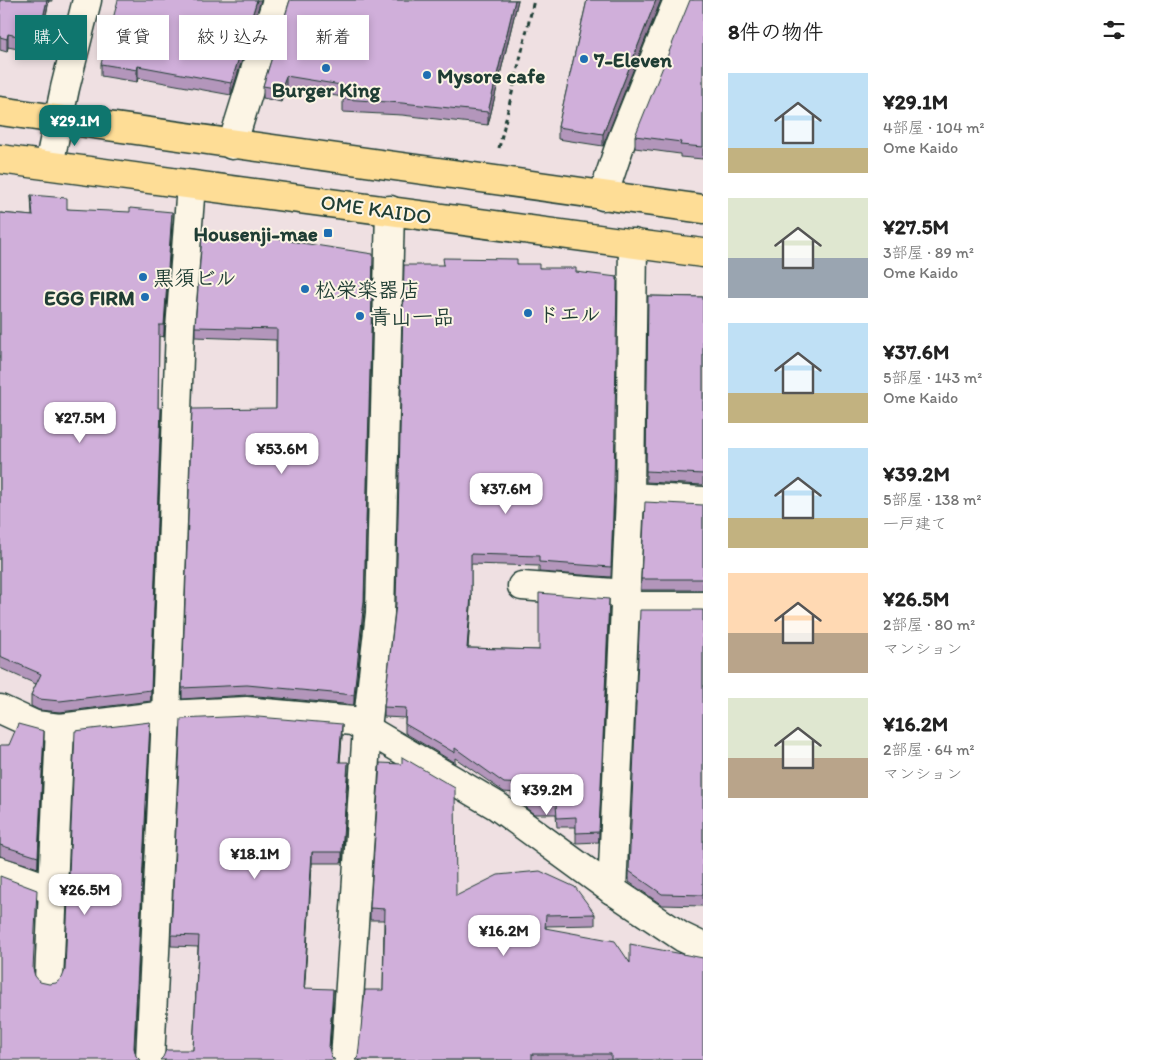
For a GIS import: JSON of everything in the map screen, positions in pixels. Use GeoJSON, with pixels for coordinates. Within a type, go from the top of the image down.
{"type":"FeatureCollection","features":[{"type":"Feature","properties":{"kind":"main road","name":"OME KAIDO"},"geometry":{"type":"LineString","coordinates":[[0,111],[490,181],[703,209]]}},
{"type":"Feature","properties":{"kind":"main road","name":"OME KAIDO"},"geometry":{"type":"LineString","coordinates":[[0,158],[703,253]]}},
{"type":"Feature","properties":{"kind":"street"},"geometry":{"type":"LineString","coordinates":[[49,165],[87,0]]}},
{"type":"Feature","properties":{"kind":"street"},"geometry":{"type":"LineString","coordinates":[[232,145],[277,0]]}},
{"type":"Feature","properties":{"kind":"street"},"geometry":{"type":"LineString","coordinates":[[603,196],[621,142],[678,0]]}},
{"type":"Feature","properties":{"kind":"street"},"geometry":{"type":"LineString","coordinates":[[150,1060],[166,715],[180,329],[191,184]]}},
{"type":"Feature","properties":{"kind":"street"},"geometry":{"type":"LineString","coordinates":[[345,1060],[367,728],[380,613],[390,210]]}},
{"type":"Feature","properties":{"kind":"street"},"geometry":{"type":"LineString","coordinates":[[612,890],[630,497],[633,243]]}},
{"type":"Feature","properties":{"kind":"street"},"geometry":{"type":"LineString","coordinates":[[630,497],[703,501]]}},
{"type":"Feature","properties":{"kind":"street"},"geometry":{"type":"LineString","coordinates":[[522,586],[625,600],[703,606]]}},
{"type":"Feature","properties":{"kind":"street"},"geometry":{"type":"LineString","coordinates":[[0,709],[35,725],[60,728],[166,715],[246,711],[353,721],[497,806],[612,890],[682,937],[703,947]]}},
{"type":"Feature","properties":{"kind":"street"},"geometry":{"type":"LineString","coordinates":[[49,980],[60,728]]}},
{"type":"Feature","properties":{"kind":"street"},"geometry":{"type":"LineString","coordinates":[[0,871],[54,890]]}},
{"type":"Feature","properties":{"kind":"path"},"geometry":{"type":"LineString","coordinates":[[490,181],[534,0]]}},
{"type":"Feature","properties":{"kind":"building"},"geometry":{"type":"Polygon","coordinates":[[[0,0],[47,0],[44,15],[15,15],[15,35],[8,34],[7,39],[0,37],[0,0]]]}},
{"type":"Feature","properties":{"kind":"building"},"geometry":{"type":"Polygon","coordinates":[[[118,0],[257,0],[252,15],[179,15],[179,60],[238,60],[231,83],[138,66],[137,70],[101,64],[102,60],[169,60],[169,15],[114,15],[118,0]]]}},
{"type":"Feature","properties":{"kind":"building"},"geometry":{"type":"Polygon","coordinates":[[[290,0],[515,0],[488,112],[343,99],[347,86],[286,76],[281,89],[263,86],[271,60],[287,60],[287,15],[285,15],[290,0]]]}},
{"type":"Feature","properties":{"kind":"building"},"geometry":{"type":"Polygon","coordinates":[[[587,0],[656,0],[603,134],[558,127],[587,0]]]}},
{"type":"Feature","properties":{"kind":"building"},"geometry":{"type":"Polygon","coordinates":[[[690,0],[703,0],[703,147],[680,145],[681,142],[635,136],[690,0]]]}},
{"type":"Feature","properties":{"kind":"building"},"geometry":{"type":"Polygon","coordinates":[[[31,195],[67,198],[67,209],[130,212],[130,208],[172,212],[164,325],[159,325],[158,408],[161,408],[151,690],[60,701],[39,699],[31,695],[41,674],[0,656],[0,213],[33,216],[31,195]]]}},
{"type":"Feature","properties":{"kind":"building"},"geometry":{"type":"Polygon","coordinates":[[[202,236],[289,239],[289,241],[373,254],[364,601],[354,695],[247,685],[182,688],[192,409],[276,408],[277,329],[195,327],[202,236]]]}},
{"type":"Feature","properties":{"kind":"building"},"geometry":{"type":"Polygon","coordinates":[[[443,258],[517,259],[517,264],[539,264],[539,268],[576,268],[576,272],[617,277],[611,567],[539,562],[539,556],[471,554],[471,595],[467,648],[539,650],[539,593],[609,599],[599,832],[576,833],[576,817],[557,818],[556,804],[534,804],[526,798],[526,784],[504,783],[455,748],[455,753],[405,724],[406,708],[384,707],[396,604],[404,265],[444,265],[443,258]]]}},
{"type":"Feature","properties":{"kind":"building"},"geometry":{"type":"Polygon","coordinates":[[[648,296],[703,297],[703,474],[646,471],[648,296]]]}},
{"type":"Feature","properties":{"kind":"building"},"geometry":{"type":"Polygon","coordinates":[[[645,502],[703,505],[703,579],[641,579],[645,502]]]}},
{"type":"Feature","properties":{"kind":"building"},"geometry":{"type":"Polygon","coordinates":[[[640,610],[703,610],[703,895],[662,894],[629,871],[640,610]]]}},
{"type":"Feature","properties":{"kind":"building"},"geometry":{"type":"Polygon","coordinates":[[[246,716],[342,724],[339,762],[348,762],[342,852],[312,852],[304,988],[333,989],[329,1048],[331,1056],[335,1060],[160,1060],[166,1050],[193,1050],[199,936],[171,935],[181,719],[246,716]]]}},
{"type":"Feature","properties":{"kind":"building"},"geometry":{"type":"Polygon","coordinates":[[[150,722],[134,1048],[136,1056],[140,1060],[0,1060],[0,876],[37,890],[33,969],[35,976],[40,982],[56,983],[62,978],[65,970],[75,731],[150,722]]]}},
{"type":"Feature","properties":{"kind":"building"},"geometry":{"type":"Polygon","coordinates":[[[18,724],[44,731],[38,857],[0,845],[0,745],[9,745],[18,724]]]}},
{"type":"Feature","properties":{"kind":"building"},"geometry":{"type":"Polygon","coordinates":[[[402,757],[455,788],[456,896],[498,875],[540,871],[575,887],[595,914],[546,915],[545,928],[615,941],[630,963],[630,944],[703,958],[703,1060],[611,1060],[611,1054],[532,1054],[532,1060],[355,1060],[358,1057],[365,990],[383,990],[385,909],[370,908],[380,763],[402,764],[402,757]]]}},
{"type":"Feature","properties":{"kind":"place","name":"7-Eleven"},"geometry":{"type":"Point","coordinates":[584,59]}},
{"type":"Feature","properties":{"kind":"place","name":"Burger King"},"geometry":{"type":"Point","coordinates":[326,68]}},
{"type":"Feature","properties":{"kind":"place","name":"Mysore cafe"},"geometry":{"type":"Point","coordinates":[427,75]}},
{"type":"Feature","properties":{"kind":"place","name":"Housenji-mae"},"geometry":{"type":"Point","coordinates":[328,233]}},
{"type":"Feature","properties":{"kind":"place","name":"黒須ビル"},"geometry":{"type":"Point","coordinates":[143,277]}},
{"type":"Feature","properties":{"kind":"place","name":"松栄楽器店"},"geometry":{"type":"Point","coordinates":[305,289]}},
{"type":"Feature","properties":{"kind":"place","name":"EGG FIRM"},"geometry":{"type":"Point","coordinates":[145,297]}},
{"type":"Feature","properties":{"kind":"place","name":"ドエル"},"geometry":{"type":"Point","coordinates":[528,313]}},
{"type":"Feature","properties":{"kind":"place","name":"青山一品"},"geometry":{"type":"Point","coordinates":[360,316]}}]}
